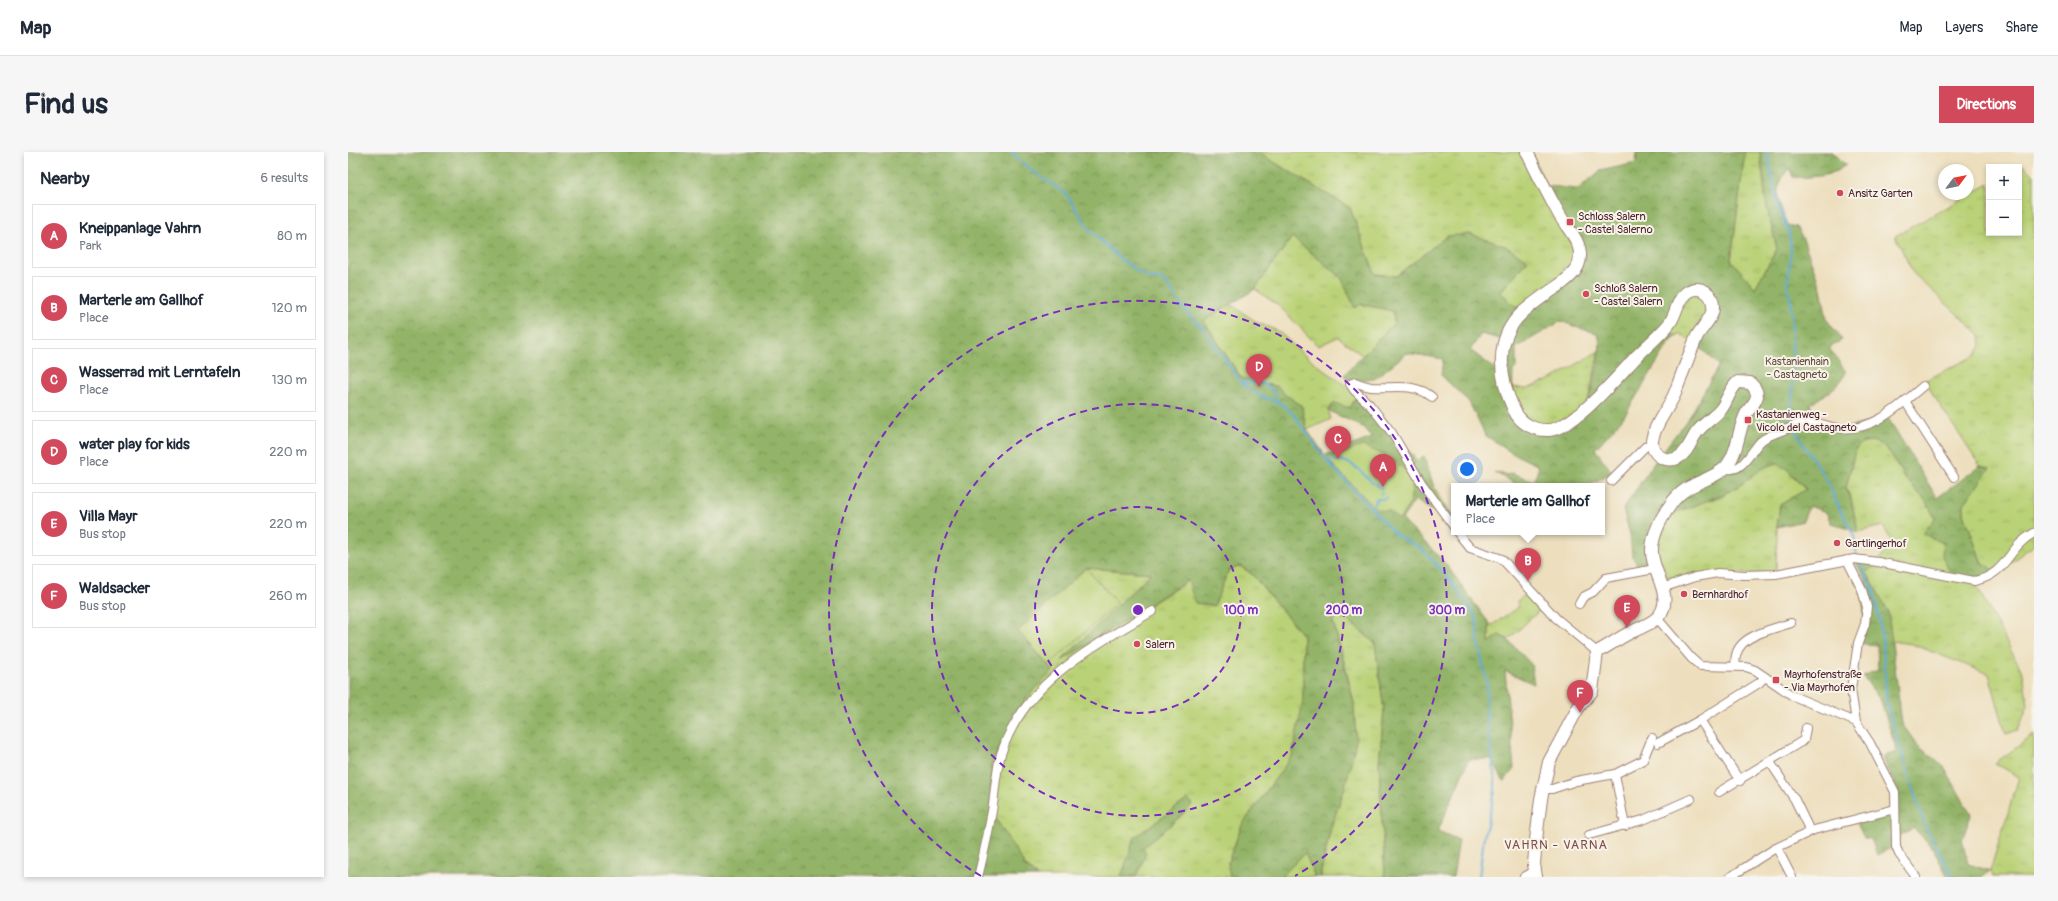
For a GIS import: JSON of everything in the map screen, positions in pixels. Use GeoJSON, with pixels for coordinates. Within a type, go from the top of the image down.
{"type":"FeatureCollection","features":[{"type":"Feature","properties":{"kind":"street"},"geometry":{"type":"LineString","coordinates":[[1527,152],[1561,217],[1576,242],[1580,257],[1575,271],[1522,312],[1511,326],[1504,340],[1501,355],[1502,374],[1516,415],[1523,422],[1534,429],[1554,429],[1570,422],[1586,409],[1670,323],[1683,296],[1691,290],[1701,289],[1712,298],[1713,311],[1698,336],[1675,393],[1654,434],[1652,444],[1656,454],[1672,460],[1680,457],[1697,433],[1723,406],[1733,387],[1738,382],[1750,383],[1757,392],[1756,398],[1747,413],[1730,460],[1725,468],[1687,488],[1676,498],[1667,510],[1657,529],[1652,546],[1655,569],[1662,588],[1664,605],[1657,618],[1597,652]]}},
{"type":"Feature","properties":{"kind":"street"},"geometry":{"type":"LineString","coordinates":[[1432,397],[1425,391],[1415,388],[1368,387],[1355,382],[1350,384],[1354,390],[1370,405],[1392,432],[1421,482],[1451,523]]}},
{"type":"Feature","properties":{"kind":"street"},"geometry":{"type":"LineString","coordinates":[[1725,468],[1729,470],[1734,468],[1750,457],[1761,440],[1799,424],[1810,421],[1837,428],[1862,427],[1888,414],[1923,386]]}},
{"type":"Feature","properties":{"kind":"street"},"geometry":{"type":"LineString","coordinates":[[1905,401],[1954,477]]}},
{"type":"Feature","properties":{"kind":"street"},"geometry":{"type":"LineString","coordinates":[[1611,482],[1646,446],[1652,444]]}},
{"type":"Feature","properties":{"kind":"street"},"geometry":{"type":"LineString","coordinates":[[1662,588],[1695,577],[1718,573],[1744,575],[1776,574],[1854,560],[1974,581],[1985,579],[1996,573],[2015,548],[2034,533]]}},
{"type":"Feature","properties":{"kind":"street"},"geometry":{"type":"LineString","coordinates":[[1459,535],[1470,548],[1502,559],[1556,618],[1597,652]]}},
{"type":"Feature","properties":{"kind":"street"},"geometry":{"type":"LineString","coordinates":[[1854,560],[1867,608],[1865,624],[1858,643],[1851,689],[1856,722]]}},
{"type":"Feature","properties":{"kind":"street"},"geometry":{"type":"LineString","coordinates":[[1579,604],[1583,597],[1593,592],[1606,578],[1655,569]]}},
{"type":"Feature","properties":{"kind":"street"},"geometry":{"type":"LineString","coordinates":[[978,877],[988,836],[1001,755],[1020,715],[1045,683],[1086,652],[1152,611]]}},
{"type":"Feature","properties":{"kind":"street"},"geometry":{"type":"LineString","coordinates":[[1657,618],[1691,658],[1700,666],[1736,666],[1755,670],[1793,696],[1856,722],[1865,732],[1889,779],[1895,796],[1896,848],[1898,854],[1916,877]]}},
{"type":"Feature","properties":{"kind":"street"},"geometry":{"type":"LineString","coordinates":[[1736,666],[1734,658],[1737,650],[1743,643],[1752,637],[1791,623]]}},
{"type":"Feature","properties":{"kind":"street"},"geometry":{"type":"LineString","coordinates":[[1524,877],[1536,874],[1536,840],[1543,789],[1552,753],[1578,708],[1592,691],[1597,652]]}},
{"type":"Feature","properties":{"kind":"street"},"geometry":{"type":"LineString","coordinates":[[1543,789],[1552,789],[1576,781],[1615,774],[1643,760],[1655,741],[1700,720],[1759,683],[1765,677]]}},
{"type":"Feature","properties":{"kind":"street"},"geometry":{"type":"LineString","coordinates":[[1700,720],[1740,781]]}},
{"type":"Feature","properties":{"kind":"street"},"geometry":{"type":"LineString","coordinates":[[1719,792],[1740,781],[1804,740],[1806,728]]}},
{"type":"Feature","properties":{"kind":"street"},"geometry":{"type":"LineString","coordinates":[[1770,762],[1795,800],[1810,831]]}},
{"type":"Feature","properties":{"kind":"street"},"geometry":{"type":"LineString","coordinates":[[1615,774],[1625,826]]}},
{"type":"Feature","properties":{"kind":"street"},"geometry":{"type":"LineString","coordinates":[[1590,835],[1643,820],[1691,799]]}},
{"type":"Feature","properties":{"kind":"street"},"geometry":{"type":"LineString","coordinates":[[1730,877],[1778,848],[1810,831],[1895,808]]}},
{"type":"Feature","properties":{"kind":"street"},"geometry":{"type":"LineString","coordinates":[[1778,848],[1792,877]]}},
{"type":"Feature","properties":{"kind":"green space","name":"Kastanienhain - Castagneto"},"geometry":{"type":"Polygon","coordinates":[[[348,152],[1257,152],[1350,208],[1375,274],[1396,276],[1447,236],[1470,234],[1505,246],[1528,260],[1500,292],[1522,312],[1580,262],[1548,186],[1578,189],[1600,171],[1636,163],[1637,152],[1745,152],[1731,260],[1755,288],[1777,249],[1766,203],[1760,152],[1833,152],[1846,165],[1834,172],[1821,176],[1807,177],[1793,177],[1789,168],[1783,176],[1778,190],[1779,202],[1787,225],[1796,227],[1803,239],[1821,288],[1827,320],[1842,340],[1829,348],[1846,372],[1835,387],[1810,404],[1817,423],[1837,430],[1888,418],[1937,498],[1980,466],[1990,468],[1964,504],[1964,513],[1981,561],[1996,573],[1985,579],[1952,576],[1942,556],[1943,543],[1923,534],[1935,518],[1925,500],[1904,477],[1892,456],[1881,444],[1872,441],[1863,442],[1855,450],[1846,488],[1851,499],[1858,532],[1831,523],[1826,512],[1809,506],[1803,521],[1777,527],[1780,505],[1806,489],[1788,470],[1778,463],[1761,469],[1734,489],[1704,502],[1675,512],[1669,513],[1662,510],[1648,529],[1644,568],[1638,566],[1632,556],[1630,534],[1623,509],[1654,463],[1690,416],[1719,365],[1695,343],[1714,305],[1696,289],[1662,331],[1665,338],[1680,334],[1669,343],[1623,418],[1595,449],[1612,472],[1592,483],[1514,483],[1494,472],[1507,475],[1511,473],[1534,481],[1539,466],[1512,453],[1485,435],[1469,402],[1441,375],[1443,359],[1407,353],[1374,379],[1347,379],[1344,375],[1394,323],[1393,311],[1361,304],[1355,308],[1341,277],[1292,237],[1255,289],[1204,321],[1241,378],[1278,387],[1285,395],[1301,405],[1307,430],[1325,455],[1372,438],[1363,427],[1327,410],[1335,403],[1349,408],[1357,397],[1386,420],[1417,461],[1424,456],[1434,487],[1451,513],[1451,522],[1415,500],[1402,519],[1445,563],[1489,623],[1489,643],[1499,635],[1508,640],[1531,664],[1534,684],[1505,671],[1514,769],[1504,781],[1491,759],[1469,759],[1438,831],[1459,840],[1453,877],[1385,877],[1379,763],[1384,711],[1375,643],[1346,619],[1332,618],[1354,703],[1356,741],[1345,787],[1331,827],[1321,877],[1315,877],[1305,853],[1281,877],[1230,877],[1228,862],[1242,825],[1292,756],[1303,702],[1303,636],[1252,574],[1240,566],[1228,571],[1214,606],[1195,603],[1188,580],[1061,661],[1151,573],[1086,568],[1018,631],[1053,671],[1027,697],[991,765],[994,816],[1025,866],[1038,877],[348,877],[348,152]],[[1561,321],[1516,348],[1516,368],[1513,371],[1512,405],[1516,415],[1546,430],[1586,409],[1594,381],[1600,348],[1597,333],[1581,329],[1561,321]],[[1481,334],[1470,350],[1502,374],[1504,340],[1481,334]]]}},
{"type":"Feature","properties":{"kind":"green space"},"geometry":{"type":"Polygon","coordinates":[[[1257,152],[1531,152],[1580,262],[1522,313],[1500,292],[1528,260],[1447,236],[1396,276],[1375,274],[1350,208],[1257,152]]]}},
{"type":"Feature","properties":{"kind":"green space"},"geometry":{"type":"Polygon","coordinates":[[[1745,152],[1760,152],[1766,203],[1777,249],[1755,288],[1731,261],[1745,152]]]}},
{"type":"Feature","properties":{"kind":"green space"},"geometry":{"type":"Polygon","coordinates":[[[2024,165],[2034,175],[2034,545],[1996,573],[1981,561],[1964,513],[1964,504],[1990,468],[1980,466],[1924,381],[1976,355],[1981,345],[1980,335],[1913,273],[1895,236],[1960,200],[1974,200],[1974,192],[1986,186],[1986,236],[2022,236],[2022,166],[2024,165]]]}},
{"type":"Feature","properties":{"kind":"green space"},"geometry":{"type":"Polygon","coordinates":[[[1292,237],[1341,277],[1355,308],[1361,304],[1393,311],[1394,323],[1363,356],[1338,337],[1318,346],[1280,307],[1255,289],[1292,237]]]}},
{"type":"Feature","properties":{"kind":"green space"},"geometry":{"type":"Polygon","coordinates":[[[1687,292],[1712,298],[1695,343],[1680,334],[1665,338],[1662,331],[1687,292]]]}},
{"type":"Feature","properties":{"kind":"green space"},"geometry":{"type":"Polygon","coordinates":[[[1230,304],[1258,323],[1278,331],[1303,354],[1346,386],[1357,397],[1349,408],[1328,410],[1331,419],[1307,430],[1301,405],[1285,395],[1278,387],[1241,378],[1204,321],[1230,304]]]}},
{"type":"Feature","properties":{"kind":"green space"},"geometry":{"type":"Polygon","coordinates":[[[1599,351],[1586,409],[1569,422],[1534,429],[1512,405],[1513,387],[1526,389],[1550,380],[1599,351]]]}},
{"type":"Feature","properties":{"kind":"green space"},"geometry":{"type":"Polygon","coordinates":[[[1872,441],[1881,444],[1892,456],[1904,477],[1925,500],[1936,518],[1943,542],[1974,581],[2023,673],[2028,705],[2018,730],[2006,734],[1989,674],[1912,644],[1891,641],[1888,611],[1867,573],[1893,544],[1883,526],[1858,532],[1851,499],[1846,488],[1855,450],[1863,442],[1872,441]]]}},
{"type":"Feature","properties":{"kind":"green space"},"geometry":{"type":"Polygon","coordinates":[[[1362,446],[1402,467],[1413,478],[1410,503],[1399,520],[1389,511],[1377,510],[1327,459],[1362,446]]]}},
{"type":"Feature","properties":{"kind":"green space"},"geometry":{"type":"Polygon","coordinates":[[[1386,460],[1392,462],[1394,468],[1392,474],[1386,476],[1380,474],[1378,468],[1380,462],[1386,460]]]}},
{"type":"Feature","properties":{"kind":"green space"},"geometry":{"type":"Polygon","coordinates":[[[1778,463],[1788,470],[1806,490],[1780,505],[1777,527],[1776,574],[1718,573],[1662,588],[1655,569],[1644,568],[1648,529],[1662,510],[1676,512],[1700,502],[1714,499],[1738,487],[1765,466],[1778,463]]]}},
{"type":"Feature","properties":{"kind":"green space"},"geometry":{"type":"Polygon","coordinates":[[[1854,559],[1878,562],[1867,573],[1888,611],[1902,724],[1917,745],[1945,768],[1971,815],[1962,840],[1968,864],[1990,871],[1981,877],[1948,877],[1931,845],[1913,828],[1898,837],[1895,846],[1877,855],[1871,839],[1864,838],[1857,823],[1889,814],[1898,791],[1882,757],[1897,752],[1881,701],[1863,676],[1878,670],[1877,645],[1858,643],[1865,624],[1862,590],[1866,580],[1854,559]]]}},
{"type":"Feature","properties":{"kind":"green space"},"geometry":{"type":"Polygon","coordinates":[[[1240,566],[1252,574],[1303,636],[1303,703],[1292,756],[1242,825],[1228,862],[1230,877],[1038,877],[1025,866],[994,816],[991,765],[1027,697],[1053,671],[1049,665],[1117,603],[1086,568],[1151,573],[1063,660],[1189,580],[1214,606],[1228,571],[1240,566]]]}},
{"type":"Feature","properties":{"kind":"green space"},"geometry":{"type":"Polygon","coordinates":[[[1086,568],[1117,603],[1049,665],[1018,631],[1086,568]]]}},
{"type":"Feature","properties":{"kind":"green space"},"geometry":{"type":"Polygon","coordinates":[[[1527,593],[1543,607],[1508,640],[1499,635],[1489,643],[1489,623],[1492,625],[1518,607],[1517,601],[1527,593]]]}},
{"type":"Feature","properties":{"kind":"green space"},"geometry":{"type":"Polygon","coordinates":[[[1332,618],[1346,619],[1375,643],[1384,711],[1379,763],[1385,877],[1321,877],[1331,827],[1345,787],[1354,703],[1332,618]]]}},
{"type":"Feature","properties":{"kind":"green space"},"geometry":{"type":"Polygon","coordinates":[[[2034,735],[2034,877],[1994,877],[1990,871],[2019,777],[1995,763],[2034,735]]]}},
{"type":"Feature","properties":{"kind":"green space"},"geometry":{"type":"Polygon","coordinates":[[[1188,799],[1193,804],[1143,848],[1146,853],[1136,877],[1121,877],[1135,837],[1188,799]]]}},
{"type":"Feature","properties":{"kind":"green space"},"geometry":{"type":"Polygon","coordinates":[[[1305,853],[1315,877],[1281,877],[1305,853]]]}},
{"type":"Feature","properties":{"kind":"waterway"},"geometry":{"type":"LineString","coordinates":[[1012,152],[1027,167],[1066,194],[1090,230],[1120,259],[1146,277],[1162,280],[1168,286],[1179,303],[1204,330],[1243,385],[1258,395],[1282,404],[1294,415],[1327,461],[1396,535],[1422,549],[1450,580],[1474,614],[1477,621],[1478,643],[1487,684],[1486,717],[1495,779],[1495,791],[1484,837],[1479,877]]}},
{"type":"Feature","properties":{"kind":"waterway"},"geometry":{"type":"LineString","coordinates":[[1767,152],[1778,206],[1789,233],[1791,250],[1787,287],[1791,302],[1793,373],[1792,424]]}},
{"type":"Feature","properties":{"kind":"waterway"},"geometry":{"type":"LineString","coordinates":[[1242,383],[1265,384],[1274,392],[1277,402]]}},
{"type":"Feature","properties":{"kind":"waterway"},"geometry":{"type":"LineString","coordinates":[[1794,428],[1827,480],[1839,508],[1854,536],[1857,557]]}},
{"type":"Feature","properties":{"kind":"waterway"},"geometry":{"type":"LineString","coordinates":[[1327,461],[1337,460],[1352,464],[1382,489]]}},
{"type":"Feature","properties":{"kind":"waterway"},"geometry":{"type":"LineString","coordinates":[[1372,509],[1376,499],[1386,499],[1387,497]]}},
{"type":"Feature","properties":{"kind":"waterway"},"geometry":{"type":"LineString","coordinates":[[1859,561],[1873,589],[1878,614],[1883,645],[1887,706],[1924,824],[1953,877]]}},
{"type":"Feature","properties":{"kind":"place","name":"Ansitz Garten"},"geometry":{"type":"Point","coordinates":[1840,193]}},
{"type":"Feature","properties":{"kind":"place","name":"Schloss Salern - Castel Salerno"},"geometry":{"type":"Point","coordinates":[1570,222]}},
{"type":"Feature","properties":{"kind":"place","name":"Schloß Salern - Castel Salern"},"geometry":{"type":"Point","coordinates":[1586,294]}},
{"type":"Feature","properties":{"kind":"place","name":"water play for kids"},"geometry":{"type":"Point","coordinates":[1259,387]}},
{"type":"Feature","properties":{"kind":"place","name":"Kastanienweg - Vicolo del Castagneto"},"geometry":{"type":"Point","coordinates":[1748,420]}},
{"type":"Feature","properties":{"kind":"place","name":"Wasserrad mit Lerntafeln"},"geometry":{"type":"Point","coordinates":[1338,459]}},
{"type":"Feature","properties":{"kind":"place","name":"Kneippanlage Vahrn"},"geometry":{"type":"Point","coordinates":[1383,487]}},
{"type":"Feature","properties":{"kind":"place","name":"Gartlingerhof"},"geometry":{"type":"Point","coordinates":[1837,543]}},
{"type":"Feature","properties":{"kind":"place","name":"Marterle am Gallhof"},"geometry":{"type":"Point","coordinates":[1528,581]}},
{"type":"Feature","properties":{"kind":"place","name":"Bernhardhof"},"geometry":{"type":"Point","coordinates":[1684,594]}},
{"type":"Feature","properties":{"kind":"place","name":"Villa Mayr"},"geometry":{"type":"Point","coordinates":[1627,628]}},
{"type":"Feature","properties":{"kind":"place","name":"Salern"},"geometry":{"type":"Point","coordinates":[1137,644]}},
{"type":"Feature","properties":{"kind":"place","name":"Mayrhofenstraße - Via Mayrhofen"},"geometry":{"type":"Point","coordinates":[1776,680]}},
{"type":"Feature","properties":{"kind":"place","name":"Waldsacker"},"geometry":{"type":"Point","coordinates":[1580,713]}},
{"type":"Feature","properties":{"kind":"district","name":"VAHRN - VARNA"},"geometry":{"type":"Point","coordinates":[1556,845]}}]}
